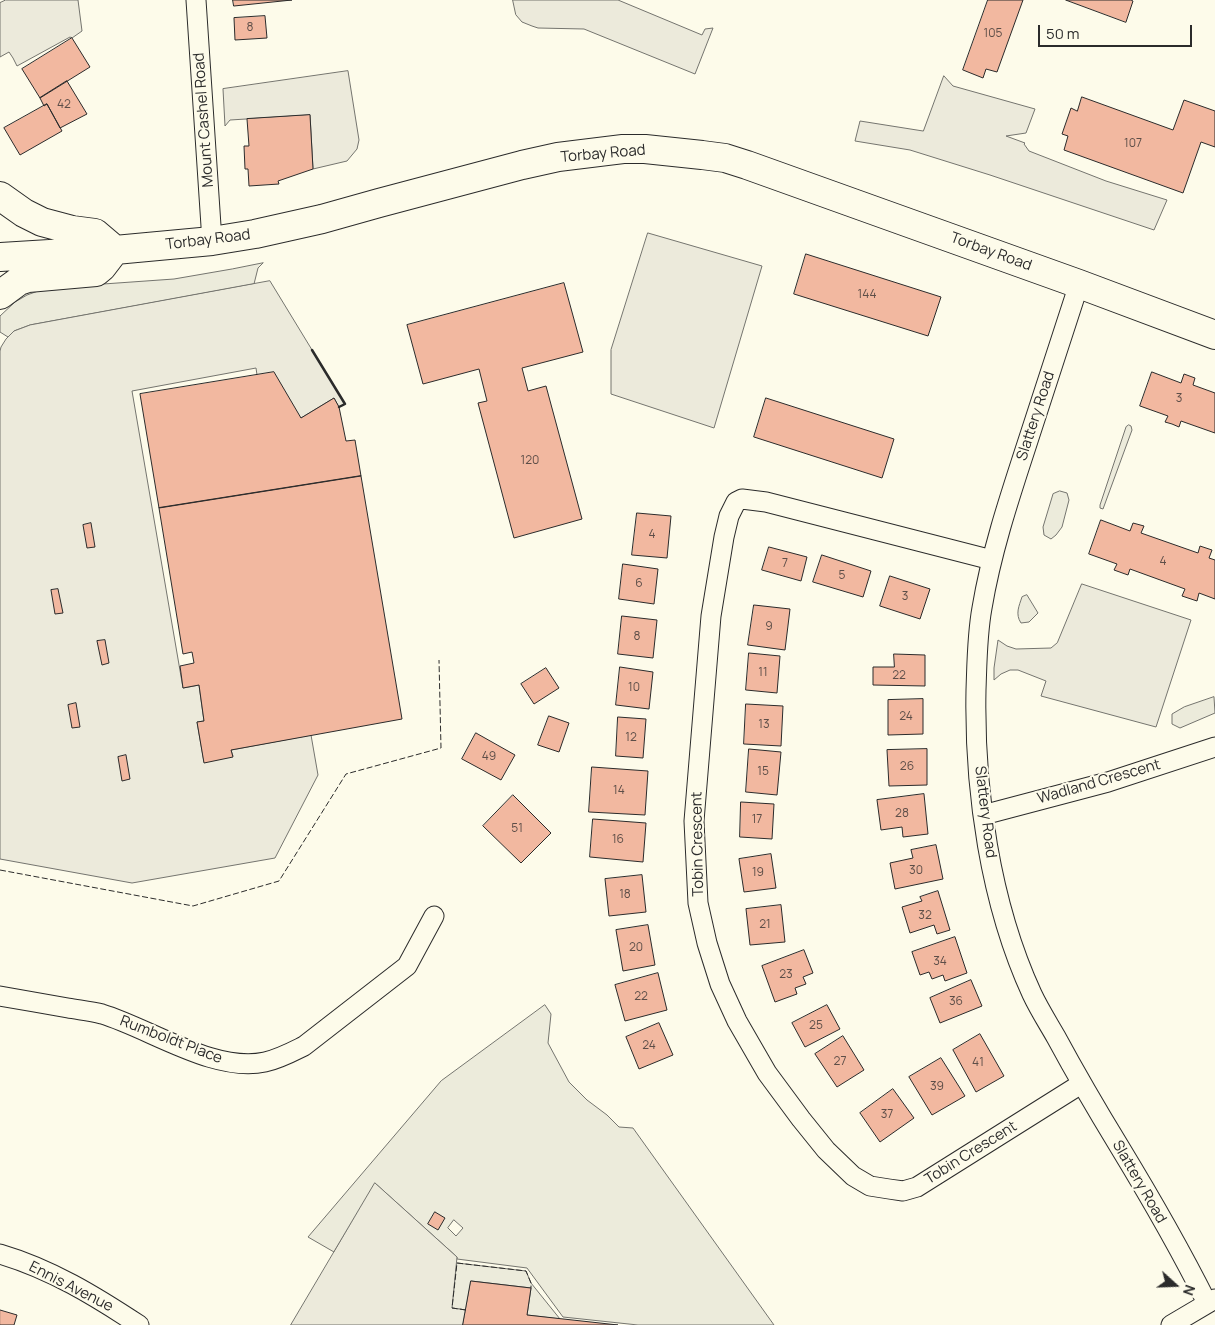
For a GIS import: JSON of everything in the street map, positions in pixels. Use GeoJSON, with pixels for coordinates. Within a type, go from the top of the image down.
{"type":"FeatureCollection","features":[{"type":"Feature","properties":{"kind":"main road","name":"Torbay Road"},"geometry":{"type":"LineString","coordinates":[[0,257],[115,250],[255,234],[304,224],[558,157],[645,148],[726,158],[1079,284],[1215,335]]}},
{"type":"Feature","properties":{"kind":"main road"},"geometry":{"type":"LineString","coordinates":[[0,196],[24,213],[42,222],[72,230],[95,232],[115,250],[102,268],[96,272],[28,278],[19,281],[0,295]]}},
{"type":"Feature","properties":{"kind":"street","name":"Mount Cashel Road"},"geometry":{"type":"LineString","coordinates":[[196,0],[212,240]]}},
{"type":"Feature","properties":{"kind":"street","name":"Slattery Road"},"geometry":{"type":"LineString","coordinates":[[1079,284],[1003,520],[981,610],[977,657],[976,720],[983,815],[997,891],[1019,961],[1032,994],[1081,1084],[1137,1176],[1187,1265],[1211,1301]]}},
{"type":"Feature","properties":{"kind":"street","name":"Tobin Crescent"},"geometry":{"type":"LineString","coordinates":[[992,560],[766,502],[742,500],[736,502],[731,508],[724,537],[710,625],[694,821],[698,903],[707,943],[720,984],[737,1021],[767,1073],[826,1150],[853,1176],[870,1186],[904,1191],[918,1187],[1081,1084]]}},
{"type":"Feature","properties":{"kind":"street","name":"Wadland Crescent"},"geometry":{"type":"LineString","coordinates":[[983,815],[1108,782],[1215,747]]}},
{"type":"Feature","properties":{"kind":"street","name":"Rumboldt Place"},"geometry":{"type":"LineString","coordinates":[[0,996],[99,1013],[218,1060],[241,1064],[265,1062],[304,1046],[407,966],[434,916]]}},
{"type":"Feature","properties":{"kind":"street","name":"Ennis Avenue"},"geometry":{"type":"LineString","coordinates":[[0,1254],[50,1272],[92,1295],[131,1323]]}},
{"type":"Feature","properties":{"kind":"street"},"geometry":{"type":"LineString","coordinates":[[1170,1325],[1211,1301]]}},
{"type":"Feature","properties":{"kind":"shaded area"},"geometry":{"type":"Polygon","coordinates":[[[6,0],[78,0],[82,31],[17,66],[9,52],[0,57],[0,3],[6,0]]]}},
{"type":"Feature","properties":{"kind":"shaded area"},"geometry":{"type":"Polygon","coordinates":[[[513,0],[618,0],[702,35],[705,29],[713,28],[695,74],[584,29],[538,28],[522,22],[516,15],[513,0]]]}},
{"type":"Feature","properties":{"kind":"shaded area"},"geometry":{"type":"Polygon","coordinates":[[[348,71],[359,140],[357,149],[347,161],[313,169],[310,115],[230,120],[225,126],[223,89],[348,71]]]}},
{"type":"Feature","properties":{"kind":"shaded area"},"geometry":{"type":"Polygon","coordinates":[[[944,76],[953,86],[1035,109],[1026,133],[1006,136],[1025,143],[1029,151],[1106,181],[1167,200],[1154,230],[910,150],[855,141],[860,121],[923,131],[944,76]]]}},
{"type":"Feature","properties":{"kind":"shaded area"},"geometry":{"type":"Polygon","coordinates":[[[648,233],[762,266],[714,428],[611,394],[611,350],[648,233]]]}},
{"type":"Feature","properties":{"kind":"shaded area"},"geometry":{"type":"Polygon","coordinates":[[[263,263],[258,268],[254,284],[30,325],[14,331],[8,337],[0,332],[0,316],[15,302],[38,291],[75,286],[174,279],[263,263]]]}},
{"type":"Feature","properties":{"kind":"shaded area"},"geometry":{"type":"Polygon","coordinates":[[[270,281],[345,404],[339,407],[334,398],[301,418],[257,375],[256,368],[132,391],[183,688],[199,685],[204,721],[197,722],[204,762],[233,756],[231,750],[311,735],[318,775],[275,858],[132,883],[0,859],[1,347],[14,331],[30,325],[270,281]]]}},
{"type":"Feature","properties":{"kind":"shaded area"},"geometry":{"type":"Polygon","coordinates":[[[1129,425],[1132,430],[1103,509],[1100,508],[1100,505],[1126,427],[1129,425]]]}},
{"type":"Feature","properties":{"kind":"shaded area"},"geometry":{"type":"Polygon","coordinates":[[[1060,491],[1067,493],[1069,500],[1062,527],[1051,539],[1044,535],[1043,527],[1053,494],[1060,491]]]}},
{"type":"Feature","properties":{"kind":"shaded area"},"geometry":{"type":"Polygon","coordinates":[[[1082,584],[1191,620],[1156,727],[1041,696],[1046,681],[1018,670],[1010,670],[994,680],[998,640],[1016,649],[1051,648],[1057,643],[1082,584]]]}},
{"type":"Feature","properties":{"kind":"shaded area"},"geometry":{"type":"Polygon","coordinates":[[[1027,595],[1038,613],[1029,622],[1021,623],[1018,616],[1019,607],[1022,597],[1027,595]]]}},
{"type":"Feature","properties":{"kind":"shaded area"},"geometry":{"type":"Polygon","coordinates":[[[1214,697],[1215,713],[1180,728],[1172,724],[1172,714],[1184,707],[1214,697]]]}},
{"type":"Feature","properties":{"kind":"shaded area"},"geometry":{"type":"Polygon","coordinates":[[[545,1005],[551,1014],[548,1043],[569,1082],[619,1127],[633,1128],[774,1325],[638,1325],[563,1317],[527,1268],[457,1259],[376,1184],[334,1252],[308,1237],[441,1081],[545,1005]],[[454,1220],[448,1228],[456,1236],[463,1228],[454,1220]]]}},
{"type":"Feature","properties":{"kind":"shaded area"},"geometry":{"type":"Polygon","coordinates":[[[375,1183],[457,1257],[452,1308],[466,1310],[463,1325],[291,1325],[375,1183]]]}},
{"type":"Feature","properties":{"kind":"shaded area"},"geometry":{"type":"Polygon","coordinates":[[[457,1263],[526,1271],[531,1283],[560,1319],[527,1315],[531,1288],[471,1281],[466,1310],[452,1308],[457,1263]]]}},
{"type":"Feature","properties":{"kind":"building"},"geometry":{"type":"Polygon","coordinates":[[[233,0],[292,0],[234,6],[233,0]]]}},
{"type":"Feature","properties":{"kind":"building"},"geometry":{"type":"Polygon","coordinates":[[[988,0],[1023,0],[997,72],[986,69],[983,78],[963,70],[988,0]]]}},
{"type":"Feature","properties":{"kind":"building"},"geometry":{"type":"Polygon","coordinates":[[[1066,0],[1131,0],[1133,1],[1126,22],[1066,0]]]}},
{"type":"Feature","properties":{"kind":"building"},"geometry":{"type":"Polygon","coordinates":[[[265,16],[267,38],[235,40],[234,18],[265,16]]]}},
{"type":"Feature","properties":{"kind":"building"},"geometry":{"type":"Polygon","coordinates":[[[72,38],[90,67],[40,98],[22,69],[72,38]]]}},
{"type":"Feature","properties":{"kind":"building"},"geometry":{"type":"Polygon","coordinates":[[[67,81],[87,114],[60,128],[47,104],[44,106],[40,98],[67,81]]]}},
{"type":"Feature","properties":{"kind":"building"},"geometry":{"type":"Polygon","coordinates":[[[1082,97],[1173,130],[1184,100],[1215,111],[1215,147],[1201,142],[1183,193],[1064,150],[1068,136],[1062,134],[1071,108],[1077,111],[1082,97]]]}},
{"type":"Feature","properties":{"kind":"building"},"geometry":{"type":"Polygon","coordinates":[[[47,104],[62,131],[20,155],[4,128],[47,104]]]}},
{"type":"Feature","properties":{"kind":"building"},"geometry":{"type":"Polygon","coordinates":[[[310,115],[313,169],[278,181],[279,184],[249,186],[248,169],[245,169],[244,146],[249,146],[247,119],[310,115]]]}},
{"type":"Feature","properties":{"kind":"building"},"geometry":{"type":"Polygon","coordinates":[[[806,254],[941,297],[928,336],[794,294],[806,254]]]}},
{"type":"Feature","properties":{"kind":"building"},"geometry":{"type":"Polygon","coordinates":[[[564,283],[583,352],[522,368],[528,391],[546,386],[582,519],[514,538],[478,403],[487,401],[479,369],[423,384],[407,325],[564,283]]]}},
{"type":"Feature","properties":{"kind":"building"},"geometry":{"type":"Polygon","coordinates":[[[274,372],[301,418],[334,398],[339,407],[346,441],[355,440],[361,476],[159,508],[140,394],[274,372]]]}},
{"type":"Feature","properties":{"kind":"building"},"geometry":{"type":"Polygon","coordinates":[[[1152,372],[1181,383],[1184,374],[1195,378],[1193,385],[1215,393],[1215,433],[1181,421],[1179,427],[1165,422],[1168,416],[1140,406],[1152,372]]]}},
{"type":"Feature","properties":{"kind":"building"},"geometry":{"type":"Polygon","coordinates":[[[766,398],[894,439],[882,478],[754,437],[766,398]]]}},
{"type":"Feature","properties":{"kind":"building"},"geometry":{"type":"Polygon","coordinates":[[[361,476],[402,719],[231,750],[233,757],[204,763],[197,722],[204,721],[199,685],[183,688],[180,666],[194,663],[192,652],[183,654],[159,508],[361,476]]]}},
{"type":"Feature","properties":{"kind":"building"},"geometry":{"type":"Polygon","coordinates":[[[637,513],[671,516],[667,558],[632,555],[637,513]]]}},
{"type":"Feature","properties":{"kind":"building"},"geometry":{"type":"Polygon","coordinates":[[[1101,520],[1130,531],[1133,523],[1144,526],[1141,533],[1198,553],[1200,546],[1212,550],[1209,558],[1215,560],[1215,599],[1199,593],[1197,601],[1182,596],[1185,589],[1130,569],[1128,575],[1114,570],[1117,564],[1089,554],[1101,520]]]}},
{"type":"Feature","properties":{"kind":"building"},"geometry":{"type":"Polygon","coordinates":[[[91,523],[95,547],[87,548],[83,525],[91,523]]]}},
{"type":"Feature","properties":{"kind":"building"},"geometry":{"type":"Polygon","coordinates":[[[769,547],[807,557],[801,581],[762,570],[769,547]]]}},
{"type":"Feature","properties":{"kind":"building"},"geometry":{"type":"Polygon","coordinates":[[[822,555],[871,571],[863,597],[813,582],[822,555]]]}},
{"type":"Feature","properties":{"kind":"building"},"geometry":{"type":"Polygon","coordinates":[[[623,564],[658,569],[654,604],[619,599],[623,564]]]}},
{"type":"Feature","properties":{"kind":"building"},"geometry":{"type":"Polygon","coordinates":[[[890,576],[930,589],[920,619],[880,606],[890,576]]]}},
{"type":"Feature","properties":{"kind":"building"},"geometry":{"type":"Polygon","coordinates":[[[58,589],[63,613],[55,614],[51,590],[58,589]]]}},
{"type":"Feature","properties":{"kind":"building"},"geometry":{"type":"Polygon","coordinates":[[[754,605],[790,609],[785,650],[748,645],[754,605]]]}},
{"type":"Feature","properties":{"kind":"building"},"geometry":{"type":"Polygon","coordinates":[[[622,616],[657,620],[653,658],[618,654],[622,616]]]}},
{"type":"Feature","properties":{"kind":"building"},"geometry":{"type":"Polygon","coordinates":[[[105,640],[109,663],[102,665],[97,641],[105,640]]]}},
{"type":"Feature","properties":{"kind":"building"},"geometry":{"type":"Polygon","coordinates":[[[749,653],[780,656],[777,693],[746,690],[749,653]]]}},
{"type":"Feature","properties":{"kind":"building"},"geometry":{"type":"Polygon","coordinates":[[[894,654],[925,655],[925,686],[873,685],[873,667],[894,667],[894,654]]]}},
{"type":"Feature","properties":{"kind":"building"},"geometry":{"type":"Polygon","coordinates":[[[620,667],[653,672],[649,709],[616,705],[620,667]]]}},
{"type":"Feature","properties":{"kind":"building"},"geometry":{"type":"Polygon","coordinates":[[[546,668],[559,688],[534,704],[521,684],[546,668]]]}},
{"type":"Feature","properties":{"kind":"building"},"geometry":{"type":"Polygon","coordinates":[[[923,699],[923,734],[888,735],[888,700],[923,699]]]}},
{"type":"Feature","properties":{"kind":"building"},"geometry":{"type":"Polygon","coordinates":[[[76,703],[80,727],[72,728],[68,705],[76,703]]]}},
{"type":"Feature","properties":{"kind":"building"},"geometry":{"type":"Polygon","coordinates":[[[746,704],[783,706],[781,746],[744,744],[746,704]]]}},
{"type":"Feature","properties":{"kind":"building"},"geometry":{"type":"Polygon","coordinates":[[[549,716],[569,723],[559,752],[538,745],[549,716]]]}},
{"type":"Feature","properties":{"kind":"building"},"geometry":{"type":"Polygon","coordinates":[[[618,717],[646,719],[643,758],[616,756],[618,717]]]}},
{"type":"Feature","properties":{"kind":"building"},"geometry":{"type":"Polygon","coordinates":[[[476,733],[515,755],[501,780],[462,759],[476,733]]]}},
{"type":"Feature","properties":{"kind":"building"},"geometry":{"type":"Polygon","coordinates":[[[749,749],[781,752],[777,795],[746,792],[749,749]]]}},
{"type":"Feature","properties":{"kind":"building"},"geometry":{"type":"Polygon","coordinates":[[[927,749],[927,785],[889,786],[887,750],[927,749]]]}},
{"type":"Feature","properties":{"kind":"building"},"geometry":{"type":"Polygon","coordinates":[[[126,755],[130,779],[122,781],[118,757],[126,755]]]}},
{"type":"Feature","properties":{"kind":"building"},"geometry":{"type":"Polygon","coordinates":[[[592,767],[648,771],[645,815],[589,812],[592,767]]]}},
{"type":"Feature","properties":{"kind":"building"},"geometry":{"type":"Polygon","coordinates":[[[924,794],[928,834],[903,837],[902,827],[881,830],[877,800],[924,794]]]}},
{"type":"Feature","properties":{"kind":"building"},"geometry":{"type":"Polygon","coordinates":[[[513,795],[551,833],[521,863],[483,826],[513,795]]]}},
{"type":"Feature","properties":{"kind":"building"},"geometry":{"type":"Polygon","coordinates":[[[741,802],[774,804],[772,839],[740,837],[741,802]]]}},
{"type":"Feature","properties":{"kind":"building"},"geometry":{"type":"Polygon","coordinates":[[[593,819],[646,823],[643,862],[590,857],[593,819]]]}},
{"type":"Feature","properties":{"kind":"building"},"geometry":{"type":"Polygon","coordinates":[[[936,845],[943,879],[895,889],[890,863],[913,858],[911,850],[936,845]]]}},
{"type":"Feature","properties":{"kind":"building"},"geometry":{"type":"Polygon","coordinates":[[[771,854],[776,888],[744,892],[739,859],[771,854]]]}},
{"type":"Feature","properties":{"kind":"building"},"geometry":{"type":"Polygon","coordinates":[[[642,875],[646,912],[609,916],[605,879],[642,875]]]}},
{"type":"Feature","properties":{"kind":"building"},"geometry":{"type":"Polygon","coordinates":[[[938,891],[950,930],[937,934],[934,925],[910,933],[902,907],[922,901],[920,897],[938,891]]]}},
{"type":"Feature","properties":{"kind":"building"},"geometry":{"type":"Polygon","coordinates":[[[781,905],[785,942],[750,945],[746,909],[781,905]]]}},
{"type":"Feature","properties":{"kind":"building"},"geometry":{"type":"Polygon","coordinates":[[[648,925],[655,965],[623,971],[616,930],[648,925]]]}},
{"type":"Feature","properties":{"kind":"building"},"geometry":{"type":"Polygon","coordinates":[[[955,937],[967,973],[945,981],[943,975],[932,979],[929,972],[920,975],[912,952],[955,937]]]}},
{"type":"Feature","properties":{"kind":"building"},"geometry":{"type":"Polygon","coordinates":[[[804,950],[813,973],[803,977],[806,984],[795,988],[797,994],[775,1002],[762,966],[804,950]]]}},
{"type":"Feature","properties":{"kind":"building"},"geometry":{"type":"Polygon","coordinates":[[[658,973],[667,1010],[625,1021],[615,985],[658,973]]]}},
{"type":"Feature","properties":{"kind":"building"},"geometry":{"type":"Polygon","coordinates":[[[971,980],[982,1006],[940,1023],[930,998],[971,980]]]}},
{"type":"Feature","properties":{"kind":"building"},"geometry":{"type":"Polygon","coordinates":[[[827,1005],[840,1029],[805,1047],[792,1023],[827,1005]]]}},
{"type":"Feature","properties":{"kind":"building"},"geometry":{"type":"Polygon","coordinates":[[[659,1023],[673,1055],[639,1069],[626,1037],[659,1023]]]}},
{"type":"Feature","properties":{"kind":"building"},"geometry":{"type":"Polygon","coordinates":[[[980,1034],[1004,1076],[976,1092],[953,1050],[980,1034]]]}},
{"type":"Feature","properties":{"kind":"building"},"geometry":{"type":"Polygon","coordinates":[[[843,1036],[864,1070],[837,1087],[815,1054],[843,1036]]]}},
{"type":"Feature","properties":{"kind":"building"},"geometry":{"type":"Polygon","coordinates":[[[941,1058],[965,1096],[932,1115],[909,1077],[941,1058]]]}},
{"type":"Feature","properties":{"kind":"building"},"geometry":{"type":"Polygon","coordinates":[[[893,1089],[914,1118],[880,1142],[860,1113],[893,1089]]]}},
{"type":"Feature","properties":{"kind":"building"},"geometry":{"type":"Polygon","coordinates":[[[435,1212],[445,1218],[438,1230],[428,1224],[435,1212]]]}},
{"type":"Feature","properties":{"kind":"building"},"geometry":{"type":"Polygon","coordinates":[[[471,1281],[531,1288],[527,1315],[618,1325],[463,1325],[471,1281]]]}},
{"type":"Feature","properties":{"kind":"building"},"geometry":{"type":"Polygon","coordinates":[[[0,1310],[17,1315],[14,1325],[0,1325],[0,1310]]]}},
{"type":"Feature","properties":{"kind":"fence"},"geometry":{"type":"LineString","coordinates":[[0,870],[193,906],[279,881],[346,774],[441,748],[439,660]]}},
{"type":"Feature","properties":{"kind":"fence"},"geometry":{"type":"LineString","coordinates":[[466,1310],[452,1308],[457,1263],[526,1271],[531,1288]]}},
{"type":"Feature","properties":{"kind":"wall"},"geometry":{"type":"LineString","coordinates":[[312,350],[345,404],[339,407]]}}]}
